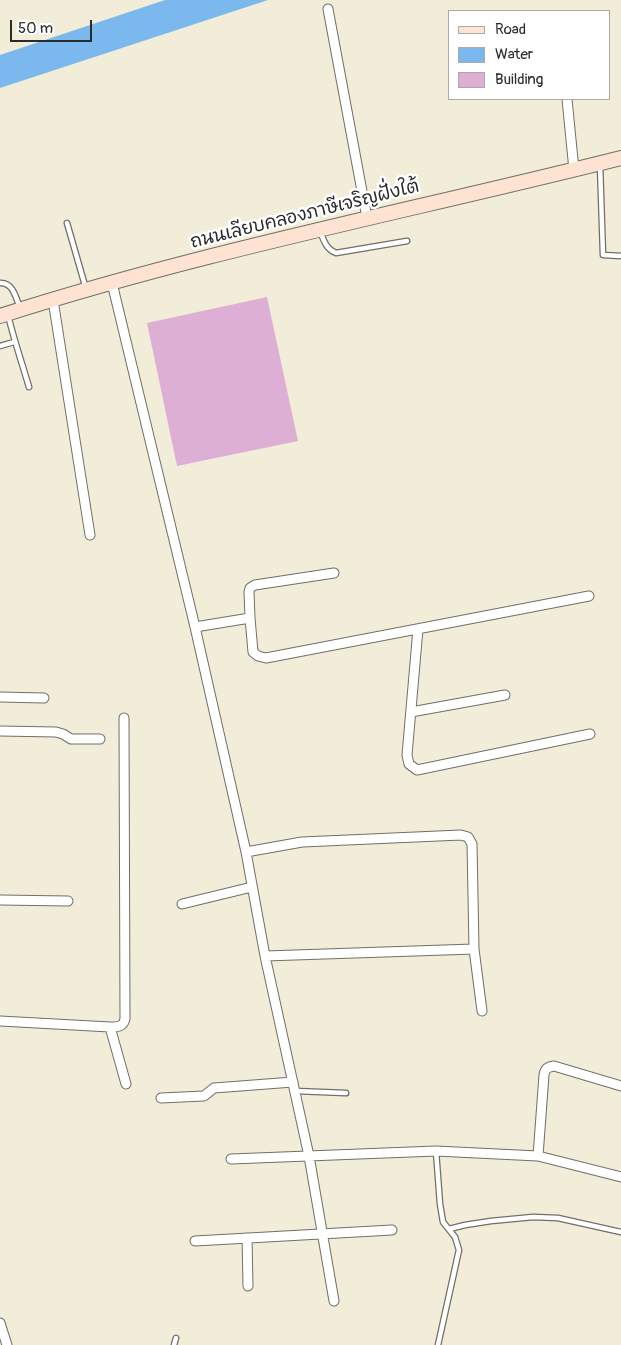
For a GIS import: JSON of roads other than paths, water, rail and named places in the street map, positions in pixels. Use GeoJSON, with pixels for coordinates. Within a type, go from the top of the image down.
{"type":"FeatureCollection","features":[{"type":"Feature","properties":{"kind":"street"},"geometry":{"type":"LineString","coordinates":[[328,8],[367,218]]}},
{"type":"Feature","properties":{"kind":"street"},"geometry":{"type":"LineString","coordinates":[[567,100],[574,170]]}},
{"type":"Feature","properties":{"kind":"street","name":"ถนนเลียบคลองภาษีเจริญฝั่งใต้"},"geometry":{"type":"LineString","coordinates":[[9,314],[135,275],[621,158]]}},
{"type":"Feature","properties":{"kind":"street"},"geometry":{"type":"LineString","coordinates":[[112,283],[195,627],[246,852],[264,956],[310,1156],[334,1301]]}},
{"type":"Feature","properties":{"kind":"street"},"geometry":{"type":"LineString","coordinates":[[53,300],[90,535]]}},
{"type":"Feature","properties":{"kind":"street"},"geometry":{"type":"LineString","coordinates":[[334,573],[255,585],[250,588],[253,652],[258,656],[266,658],[589,596]]}},
{"type":"Feature","properties":{"kind":"street"},"geometry":{"type":"LineString","coordinates":[[195,627],[250,618]]}},
{"type":"Feature","properties":{"kind":"street"},"geometry":{"type":"LineString","coordinates":[[418,629],[407,755],[409,764],[417,770],[590,734]]}},
{"type":"Feature","properties":{"kind":"street"},"geometry":{"type":"LineString","coordinates":[[411,712],[505,696]]}},
{"type":"Feature","properties":{"kind":"street"},"geometry":{"type":"LineString","coordinates":[[0,697],[44,698]]}},
{"type":"Feature","properties":{"kind":"street"},"geometry":{"type":"LineString","coordinates":[[0,1021],[110,1027],[119,1027],[124,1024],[124,718]]}},
{"type":"Feature","properties":{"kind":"street"},"geometry":{"type":"LineString","coordinates":[[0,731],[56,732],[71,739],[100,739]]}},
{"type":"Feature","properties":{"kind":"street"},"geometry":{"type":"LineString","coordinates":[[246,852],[302,842],[461,835],[468,837],[472,844],[474,949],[482,1011]]}},
{"type":"Feature","properties":{"kind":"street"},"geometry":{"type":"LineString","coordinates":[[182,904],[252,887]]}},
{"type":"Feature","properties":{"kind":"street"},"geometry":{"type":"LineString","coordinates":[[0,900],[68,901]]}},
{"type":"Feature","properties":{"kind":"street"},"geometry":{"type":"LineString","coordinates":[[264,956],[474,949]]}},
{"type":"Feature","properties":{"kind":"street"},"geometry":{"type":"LineString","coordinates":[[110,1027],[126,1084]]}},
{"type":"Feature","properties":{"kind":"street"},"geometry":{"type":"LineString","coordinates":[[538,1156],[544,1075],[548,1067],[554,1066],[621,1086]]}},
{"type":"Feature","properties":{"kind":"street"},"geometry":{"type":"LineString","coordinates":[[161,1098],[204,1096],[214,1088],[294,1087]]}},
{"type":"Feature","properties":{"kind":"street"},"geometry":{"type":"LineString","coordinates":[[231,1159],[436,1151],[538,1156],[621,1177]]}},
{"type":"Feature","properties":{"kind":"street"},"geometry":{"type":"LineString","coordinates":[[194,1241],[392,1230]]}},
{"type":"Feature","properties":{"kind":"street"},"geometry":{"type":"LineString","coordinates":[[247,1238],[248,1286]]}},
{"type":"Feature","properties":{"kind":"street"},"geometry":{"type":"LineString","coordinates":[[0,1323],[8,1345]]}},
{"type":"Feature","properties":{"kind":"lane"},"geometry":{"type":"LineString","coordinates":[[600,164],[603,255],[621,256]]}},
{"type":"Feature","properties":{"kind":"lane"},"geometry":{"type":"LineString","coordinates":[[67,223],[86,290]]}},
{"type":"Feature","properties":{"kind":"lane"},"geometry":{"type":"LineString","coordinates":[[319,230],[327,248],[336,253],[407,241]]}},
{"type":"Feature","properties":{"kind":"lane"},"geometry":{"type":"LineString","coordinates":[[0,283],[8,283],[11,288],[9,314],[14,342],[29,387]]}},
{"type":"Feature","properties":{"kind":"lane"},"geometry":{"type":"LineString","coordinates":[[0,346],[14,342]]}},
{"type":"Feature","properties":{"kind":"lane"},"geometry":{"type":"LineString","coordinates":[[294,1087],[346,1092]]}},
{"type":"Feature","properties":{"kind":"lane"},"geometry":{"type":"LineString","coordinates":[[436,1151],[443,1222],[455,1237],[459,1250],[438,1345]]}},
{"type":"Feature","properties":{"kind":"lane"},"geometry":{"type":"LineString","coordinates":[[449,1229],[491,1220],[533,1216],[558,1218],[621,1232]]}},
{"type":"Feature","properties":{"kind":"lane"},"geometry":{"type":"LineString","coordinates":[[174,1345],[176,1338]]}},
{"type":"Feature","properties":{"kind":"water"},"geometry":{"type":"Polygon","coordinates":[[[165,0],[268,0],[0,88],[0,55],[165,0]]]}}]}
